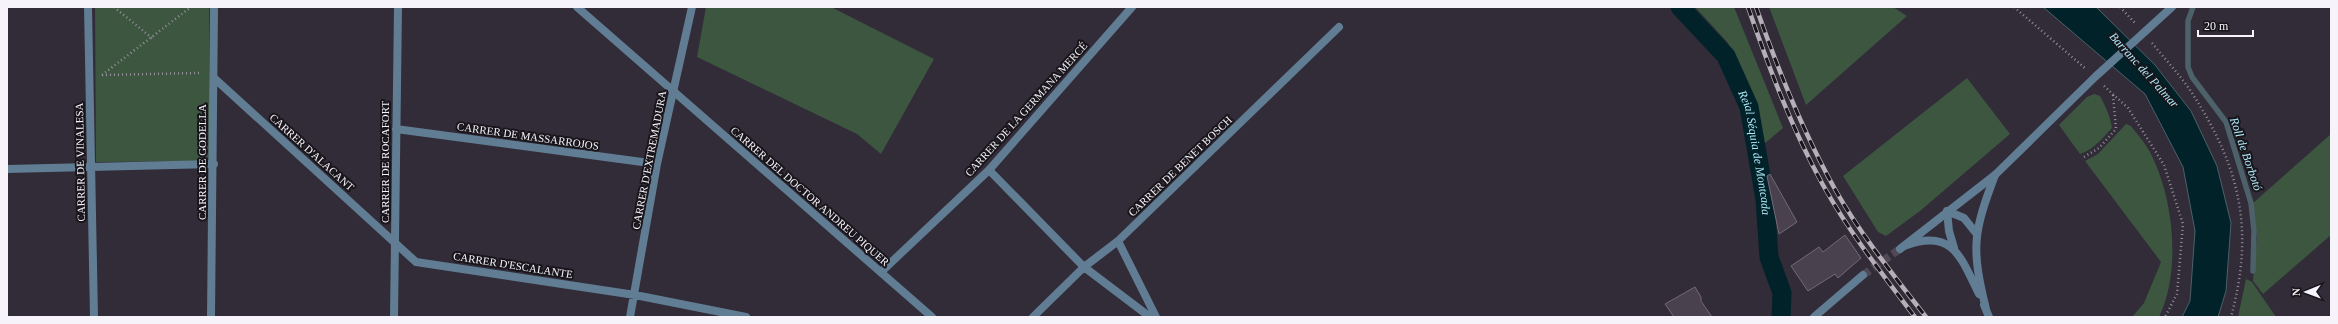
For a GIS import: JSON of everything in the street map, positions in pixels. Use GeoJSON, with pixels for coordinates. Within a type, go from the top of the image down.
{"type":"FeatureCollection","features":[{"type":"Feature","properties":{"kind":"street","name":"CARRER DE VINALESA"},"geometry":{"type":"LineString","coordinates":[[88,7],[94,317]]}},
{"type":"Feature","properties":{"kind":"street","name":"CARRER DE GODELLA"},"geometry":{"type":"LineString","coordinates":[[211,317],[214,164],[214,7]]}},
{"type":"Feature","properties":{"kind":"street","name":"CARRER DE ROCAFORT"},"geometry":{"type":"LineString","coordinates":[[394,317],[398,7]]}},
{"type":"Feature","properties":{"kind":"street","name":"CARRER DEL DOCTOR ANDREU PIQUER"},"geometry":{"type":"LineString","coordinates":[[578,7],[932,317]]}},
{"type":"Feature","properties":{"kind":"street","name":"CARRER D'EXTREMADURA"},"geometry":{"type":"LineString","coordinates":[[630,317],[657,164],[692,7]]}},
{"type":"Feature","properties":{"kind":"street","name":"CARRER DE LA GERMANA MERCÉ"},"geometry":{"type":"LineString","coordinates":[[881,272],[989,170],[1132,7]]}},
{"type":"Feature","properties":{"kind":"street"},"geometry":{"type":"LineString","coordinates":[[1954,248],[1942,243],[1926,241],[1901,248],[1995,175],[2095,77],[2172,7]]}},
{"type":"Feature","properties":{"kind":"street","name":"CARRER DE BENET BOSCH"},"geometry":{"type":"LineString","coordinates":[[1033,317],[1084,267],[1118,241],[1339,27]]}},
{"type":"Feature","properties":{"kind":"street","name":"CARRER D'ALACANT"},"geometry":{"type":"LineString","coordinates":[[214,78],[396,242]]}},
{"type":"Feature","properties":{"kind":"street","name":"CARRER DE MASSARROJOS"},"geometry":{"type":"LineString","coordinates":[[396,129],[657,164]]}},
{"type":"Feature","properties":{"kind":"street"},"geometry":{"type":"LineString","coordinates":[[7,168],[214,164]]}},
{"type":"Feature","properties":{"kind":"street"},"geometry":{"type":"LineString","coordinates":[[989,170],[1084,267],[1150,317]]}},
{"type":"Feature","properties":{"kind":"street"},"geometry":{"type":"LineString","coordinates":[[1986,309],[1976,265],[1976,233],[1995,175]]}},
{"type":"Feature","properties":{"kind":"street"},"geometry":{"type":"LineString","coordinates":[[1947,211],[1964,218],[1976,233]]}},
{"type":"Feature","properties":{"kind":"street"},"geometry":{"type":"LineString","coordinates":[[1947,211],[1949,231],[1954,248],[1966,266],[1989,317]]}},
{"type":"Feature","properties":{"kind":"street"},"geometry":{"type":"LineString","coordinates":[[1118,241],[1156,317]]}},
{"type":"Feature","properties":{"kind":"street","name":"CARRER D'ESCALANTE"},"geometry":{"type":"LineString","coordinates":[[396,242],[416,262],[635,295],[746,317]]}},
{"type":"Feature","properties":{"kind":"street"},"geometry":{"type":"LineString","coordinates":[[1814,317],[1863,275]]}},
{"type":"Feature","properties":{"kind":"path"},"geometry":{"type":"LineString","coordinates":[[114,7],[152,38]]}},
{"type":"Feature","properties":{"kind":"path"},"geometry":{"type":"LineString","coordinates":[[102,75],[191,7]]}},
{"type":"Feature","properties":{"kind":"path"},"geometry":{"type":"LineString","coordinates":[[2014,7],[2095,77],[2128,108],[2164,165],[2183,224],[2177,294],[2165,317]]}},
{"type":"Feature","properties":{"kind":"path"},"geometry":{"type":"LineString","coordinates":[[2120,7],[2144,33],[2190,90],[2231,165],[2242,212],[2242,246],[2238,291],[2231,317]]}},
{"type":"Feature","properties":{"kind":"path"},"geometry":{"type":"LineString","coordinates":[[200,65],[200,80]]}},
{"type":"Feature","properties":{"kind":"path"},"geometry":{"type":"LineString","coordinates":[[102,75],[200,72]]}},
{"type":"Feature","properties":{"kind":"path"},"geometry":{"type":"LineString","coordinates":[[102,75],[102,83]]}},
{"type":"Feature","properties":{"kind":"path"},"geometry":{"type":"LineString","coordinates":[[2084,157],[2099,148],[2116,129],[2113,94]]}},
{"type":"Feature","properties":{"kind":"green space"},"geometry":{"type":"Polygon","coordinates":[[[95,7],[209,7],[209,161],[96,162],[95,7]]]}},
{"type":"Feature","properties":{"kind":"green space"},"geometry":{"type":"Polygon","coordinates":[[[706,7],[831,7],[934,59],[881,154],[857,134],[697,57],[706,7]]]}},
{"type":"Feature","properties":{"kind":"green space"},"geometry":{"type":"Polygon","coordinates":[[[1695,7],[1734,7],[1783,128],[1764,144],[1753,99],[1728,43],[1695,7]]]}},
{"type":"Feature","properties":{"kind":"green space"},"geometry":{"type":"Polygon","coordinates":[[[1769,7],[1893,7],[1907,16],[1806,105],[1769,7]]]}},
{"type":"Feature","properties":{"kind":"green space"},"geometry":{"type":"Polygon","coordinates":[[[1967,78],[2010,134],[1920,211],[1886,236],[1878,232],[1843,176],[1967,78]]]}},
{"type":"Feature","properties":{"kind":"green space"},"geometry":{"type":"Polygon","coordinates":[[[2094,94],[2100,96],[2109,116],[2112,128],[2094,146],[2080,154],[2059,125],[2087,97],[2094,94]]]}},
{"type":"Feature","properties":{"kind":"green space"},"geometry":{"type":"Polygon","coordinates":[[[2126,124],[2131,126],[2152,156],[2160,174],[2170,215],[2172,258],[2170,279],[2166,299],[2159,317],[2132,317],[2144,303],[2161,262],[2085,161],[2098,154],[2126,124]]]}},
{"type":"Feature","properties":{"kind":"green space"},"geometry":{"type":"Polygon","coordinates":[[[2331,134],[2331,235],[2263,294],[2253,281],[2257,237],[2253,203],[2331,134]]]}},
{"type":"Feature","properties":{"kind":"green space"},"geometry":{"type":"Polygon","coordinates":[[[2246,279],[2252,282],[2276,317],[2238,317],[2246,279]]]}},
{"type":"Feature","properties":{"kind":"water","name":"Barranc del Palmar"},"geometry":{"type":"Polygon","coordinates":[[[2043,7],[2096,7],[2155,65],[2191,111],[2217,166],[2231,223],[2226,291],[2218,317],[2182,317],[2190,301],[2195,231],[2183,167],[2145,94],[2043,7]]]}},
{"type":"Feature","properties":{"kind":"building"},"geometry":{"type":"Polygon","coordinates":[[[1770,174],[1797,222],[1779,234],[1767,176],[1770,174]]]}},
{"type":"Feature","properties":{"kind":"building"},"geometry":{"type":"Polygon","coordinates":[[[1845,235],[1861,258],[1838,278],[1835,274],[1808,291],[1791,266],[1819,247],[1823,252],[1845,235]]]}},
{"type":"Feature","properties":{"kind":"building"},"geometry":{"type":"Polygon","coordinates":[[[1695,287],[1701,297],[1701,301],[1712,317],[1674,317],[1665,304],[1695,287]]]}},
{"type":"Feature","properties":{"kind":"waterway","name":"Reial Séquia de Montcada"},"geometry":{"type":"LineString","coordinates":[[1680,7],[1726,56],[1749,107],[1765,199],[1769,257],[1782,293],[1781,317]]}},
{"type":"Feature","properties":{"kind":"waterway","name":"Roll de Borbotó"},"geometry":{"type":"LineString","coordinates":[[2193,7],[2188,21],[2188,67],[2192,77],[2226,122],[2251,203],[2254,231],[2253,271]]}},
{"type":"Feature","properties":{"kind":"tunnel"},"geometry":{"type":"LineString","coordinates":[[1863,275],[1900,249]]}},
{"type":"Feature","properties":{"kind":"railway"},"geometry":{"type":"LineString","coordinates":[[1748,7],[1764,53],[1791,120],[1823,185],[1855,236],[1915,317]]}},
{"type":"Feature","properties":{"kind":"railway"},"geometry":{"type":"LineString","coordinates":[[1756,7],[1792,100],[1824,169],[1836,191],[1867,240],[1926,317]]}}]}
